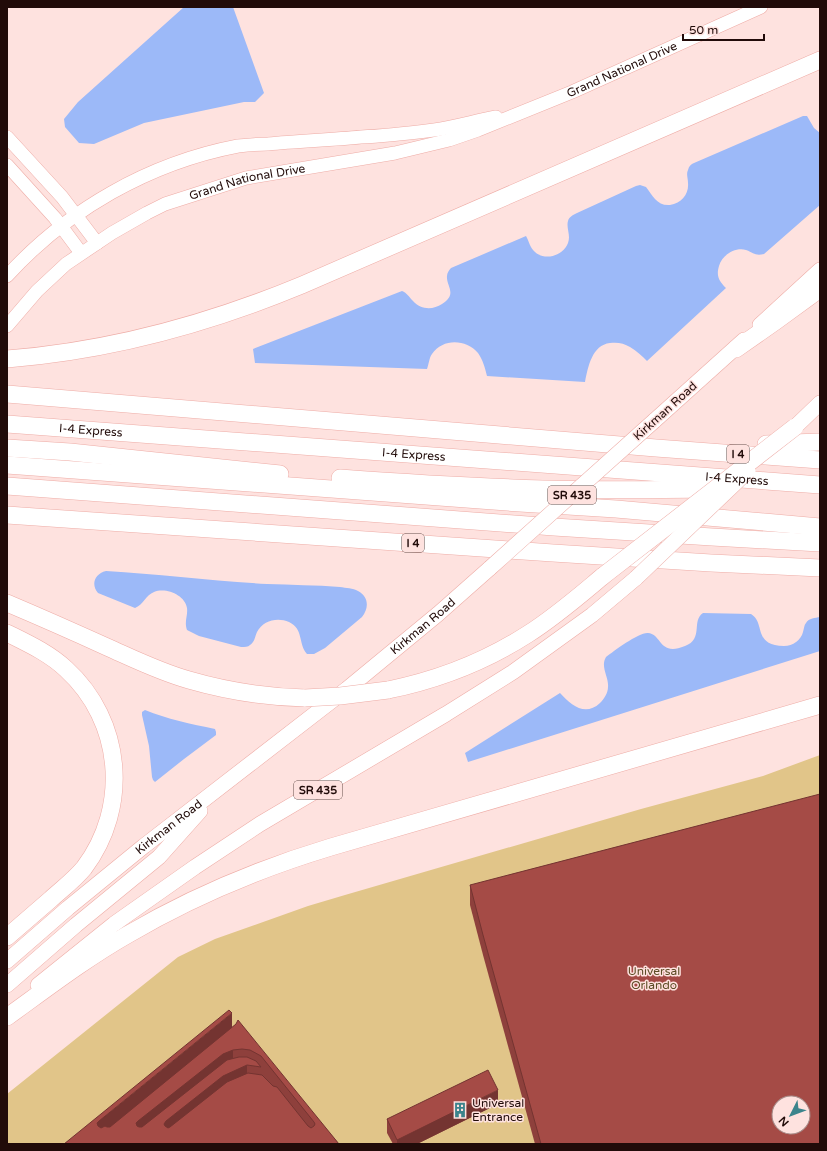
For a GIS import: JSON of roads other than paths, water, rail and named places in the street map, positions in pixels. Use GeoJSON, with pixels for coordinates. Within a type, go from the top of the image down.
{"type":"FeatureCollection","features":[{"type":"Feature","properties":{"kind":"highway"},"geometry":{"type":"LineString","coordinates":[[7,360],[66,352],[147,336],[201,322],[258,303],[820,60]]}},
{"type":"Feature","properties":{"kind":"highway"},"geometry":{"type":"LineString","coordinates":[[736,349],[820,288]]}},
{"type":"Feature","properties":{"kind":"highway","name":"I 4"},"geometry":{"type":"LineString","coordinates":[[7,394],[656,448],[820,460]]}},
{"type":"Feature","properties":{"kind":"highway","name":"I-4 Express"},"geometry":{"type":"LineString","coordinates":[[7,424],[820,486]]}},
{"type":"Feature","properties":{"kind":"highway"},"geometry":{"type":"LineString","coordinates":[[7,603],[145,664],[179,677],[236,692],[305,698],[340,696],[388,690],[410,685],[472,664],[520,639],[545,622],[795,426]]}},
{"type":"Feature","properties":{"kind":"highway"},"geometry":{"type":"LineString","coordinates":[[656,448],[820,442]]}},
{"type":"Feature","properties":{"kind":"highway"},"geometry":{"type":"LineString","coordinates":[[7,448],[276,473],[452,486],[600,490],[820,486]]}},
{"type":"Feature","properties":{"kind":"highway"},"geometry":{"type":"LineString","coordinates":[[7,465],[616,509],[820,527]]}},
{"type":"Feature","properties":{"kind":"highway"},"geometry":{"type":"LineString","coordinates":[[7,486],[554,527],[820,542]]}},
{"type":"Feature","properties":{"kind":"highway","name":"I 4"},"geometry":{"type":"LineString","coordinates":[[7,515],[545,552],[820,568]]}},
{"type":"Feature","properties":{"kind":"highway"},"geometry":{"type":"LineString","coordinates":[[7,633],[39,649],[66,668],[83,688],[93,702],[105,727],[112,751],[114,774],[112,802],[107,825],[100,842],[90,858],[68,884],[7,937]]}},
{"type":"Feature","properties":{"kind":"highway"},"geometry":{"type":"LineString","coordinates":[[7,1017],[78,966],[127,935],[195,898],[256,872],[331,847],[820,705]]}},
{"type":"Feature","properties":{"kind":"main road","name":"Kirkman Road"},"geometry":{"type":"LineString","coordinates":[[7,961],[129,858],[352,685],[424,626],[736,349],[820,270]]}},
{"type":"Feature","properties":{"kind":"main road","name":"SR 435"},"geometry":{"type":"LineString","coordinates":[[7,1012],[120,920],[222,849],[513,672],[592,615],[636,578],[820,403]]}},
{"type":"Feature","properties":{"kind":"main road"},"geometry":{"type":"LineString","coordinates":[[7,985],[159,856],[216,794],[238,773]]}},
{"type":"Feature","properties":{"kind":"street","name":"Grand National Drive"},"geometry":{"type":"LineString","coordinates":[[7,326],[40,287],[80,253],[135,219],[165,204],[246,178],[395,153],[449,140],[478,130],[572,92],[761,7]]}},
{"type":"Feature","properties":{"kind":"street","name":"Grand National Drive"},"geometry":{"type":"LineString","coordinates":[[7,276],[34,249],[77,216],[105,197],[136,180],[174,163],[212,152],[246,146],[301,140],[362,137],[435,130],[525,110]]}},
{"type":"Feature","properties":{"kind":"street"},"geometry":{"type":"LineString","coordinates":[[7,137],[62,197],[97,243]]}},
{"type":"Feature","properties":{"kind":"street"},"geometry":{"type":"LineString","coordinates":[[7,165],[62,227],[80,253]]}},
{"type":"Feature","properties":{"kind":"water"},"geometry":{"type":"Polygon","coordinates":[[[184,7],[233,7],[264,93],[255,102],[244,102],[144,123],[94,144],[79,143],[65,127],[64,119],[78,102],[184,7]]]}},
{"type":"Feature","properties":{"kind":"water"},"geometry":{"type":"Polygon","coordinates":[[[803,116],[807,116],[814,128],[820,133],[820,205],[764,254],[756,254],[742,249],[733,251],[726,255],[719,266],[718,276],[726,288],[647,361],[635,350],[620,343],[610,343],[604,345],[595,352],[589,364],[585,382],[487,376],[483,361],[478,353],[467,345],[455,342],[442,345],[437,349],[431,356],[427,369],[255,363],[253,349],[402,291],[420,306],[431,308],[438,306],[449,297],[450,290],[447,276],[451,268],[526,236],[532,249],[539,255],[549,257],[558,254],[566,247],[568,243],[568,224],[570,217],[636,186],[640,185],[646,187],[656,200],[662,204],[674,204],[681,200],[686,194],[688,187],[687,173],[690,165],[803,116]]]}},
{"type":"Feature","properties":{"kind":"water"},"geometry":{"type":"Polygon","coordinates":[[[106,571],[247,583],[340,587],[356,590],[362,593],[366,599],[367,606],[362,617],[325,648],[314,654],[307,654],[304,650],[299,633],[294,625],[280,620],[267,622],[257,632],[252,644],[247,647],[241,647],[199,636],[187,630],[186,603],[179,596],[169,591],[151,593],[138,607],[135,608],[98,593],[94,583],[96,577],[102,572],[106,571]]]}},
{"type":"Feature","properties":{"kind":"water"},"geometry":{"type":"Polygon","coordinates":[[[703,613],[751,614],[758,623],[763,638],[767,642],[774,645],[784,646],[793,644],[798,640],[802,635],[805,624],[809,620],[820,617],[820,651],[468,762],[465,753],[560,693],[578,708],[589,709],[594,707],[606,696],[608,683],[604,668],[604,661],[606,657],[627,642],[644,633],[653,634],[662,644],[670,649],[677,649],[685,646],[691,643],[694,639],[698,621],[703,613]]]}},
{"type":"Feature","properties":{"kind":"water"},"geometry":{"type":"Polygon","coordinates":[[[145,710],[170,719],[215,729],[216,735],[155,782],[152,777],[149,746],[142,715],[142,712],[145,710]]]}},
{"type":"Feature","properties":{"kind":"place","name":"Universal Entrance"},"geometry":{"type":"Point","coordinates":[460,1110]}},
{"type":"Feature","properties":{"kind":"park label","name":"Universal Orlando"},"geometry":{"type":"Point","coordinates":[654,978]}}]}
